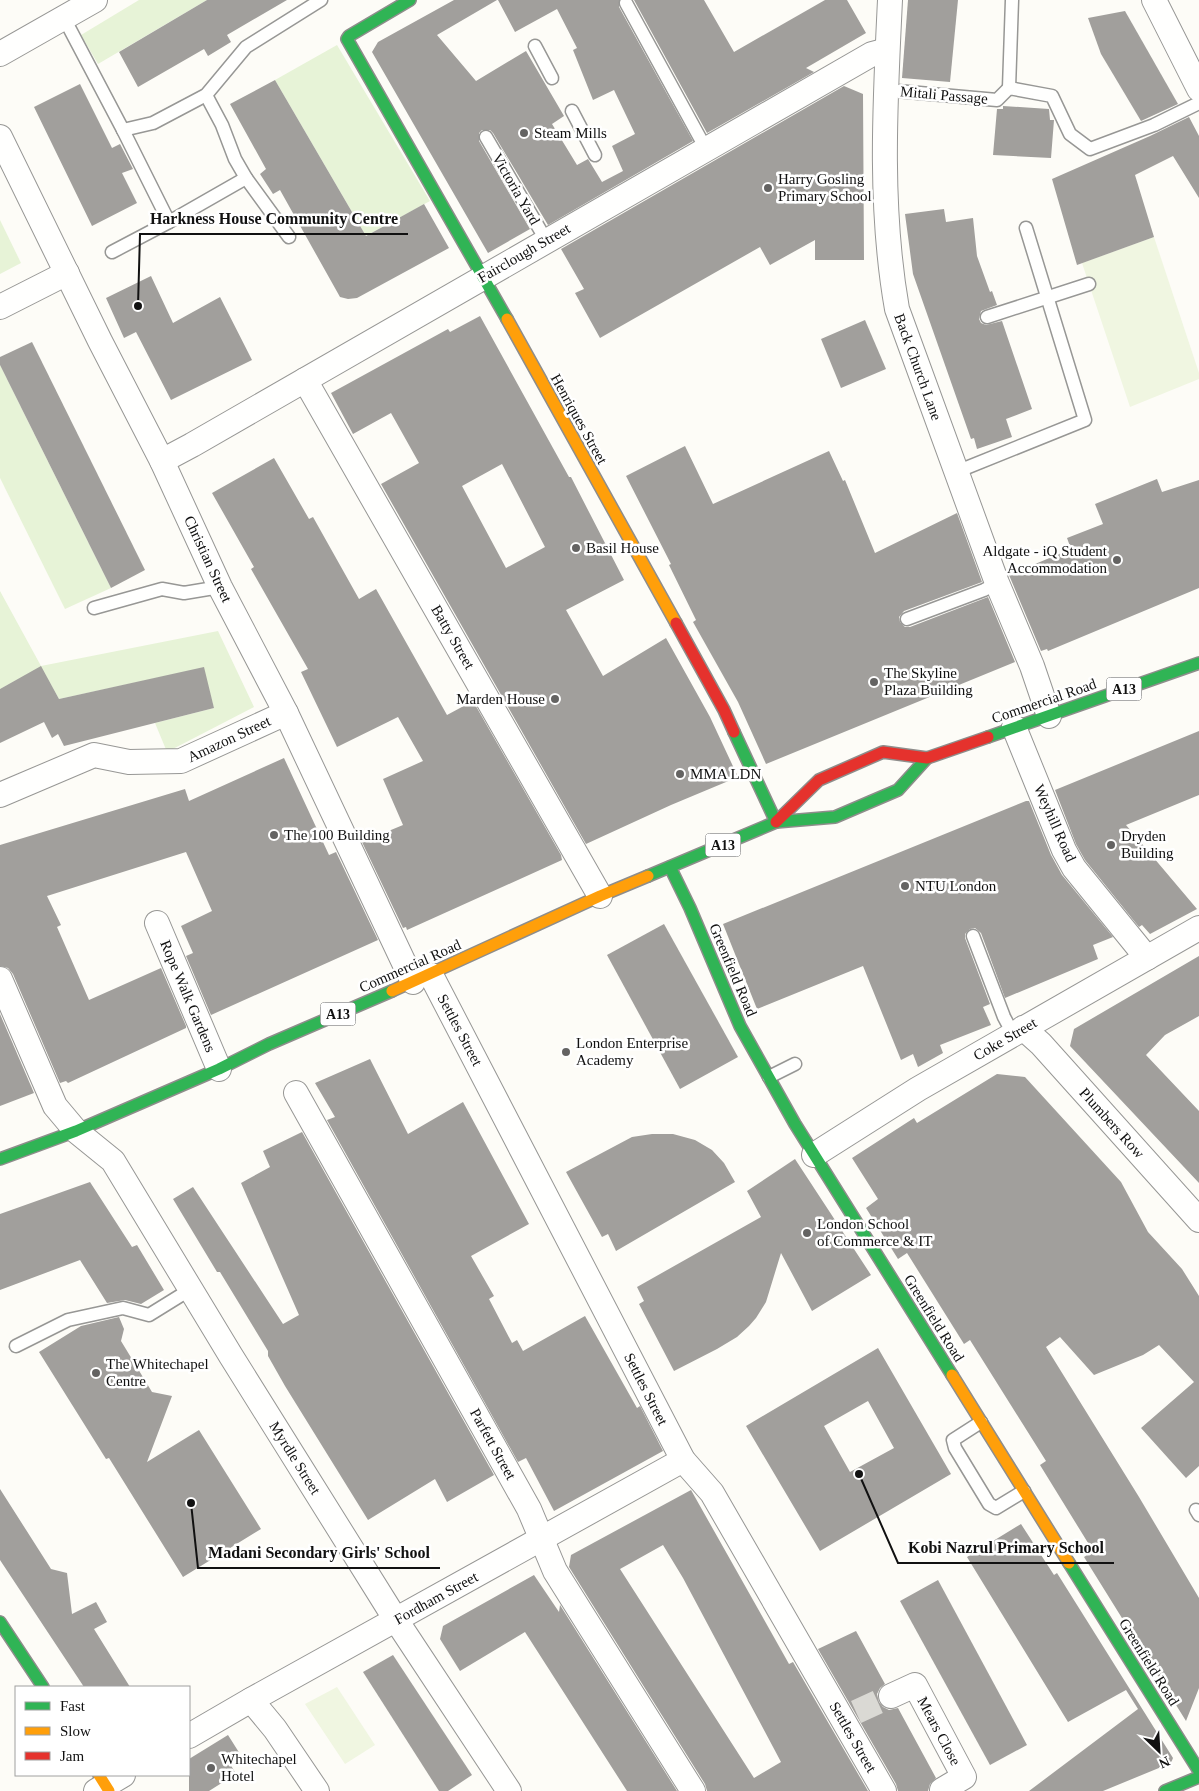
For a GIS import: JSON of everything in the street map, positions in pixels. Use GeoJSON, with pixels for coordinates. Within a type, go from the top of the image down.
{"type":"FeatureCollection","features":[{"type":"Feature","properties":{"kind":"main road","name":"Henriques Street"},"geometry":{"type":"LineString","coordinates":[[410,0],[349,36],[347,39],[349,44],[484,276],[724,710],[776,822]]}},
{"type":"Feature","properties":{"kind":"main road","name":"Commercial Road"},"geometry":{"type":"LineString","coordinates":[[776,822],[819,780],[883,752],[927,758],[1199,663]]}},
{"type":"Feature","properties":{"kind":"main road","name":"Commercial Road"},"geometry":{"type":"LineString","coordinates":[[0,1158],[76,1131],[219,1069],[268,1044],[422,978],[600,896],[776,822],[835,817],[898,790],[927,758]]}},
{"type":"Feature","properties":{"kind":"main road","name":"Greenfield Road"},"geometry":{"type":"LineString","coordinates":[[670,867],[690,908],[740,1026],[814,1155],[1199,1771]]}},
{"type":"Feature","properties":{"kind":"main road"},"geometry":{"type":"LineString","coordinates":[[0,1622],[42,1686]]}},
{"type":"Feature","properties":{"kind":"main road"},"geometry":{"type":"LineString","coordinates":[[1165,1791],[1199,1777]]}},
{"type":"Feature","properties":{"kind":"street"},"geometry":{"type":"LineString","coordinates":[[0,54],[95,0]]}},
{"type":"Feature","properties":{"kind":"street","name":"Back Church Lane"},"geometry":{"type":"LineString","coordinates":[[890,0],[886,90],[885,213],[891,276],[897,309],[997,583],[1032,666],[1049,716]]}},
{"type":"Feature","properties":{"kind":"street"},"geometry":{"type":"LineString","coordinates":[[1154,0],[1199,89]]}},
{"type":"Feature","properties":{"kind":"street","name":"Fairclough Street"},"geometry":{"type":"LineString","coordinates":[[162,461],[546,240],[616,193],[706,149],[872,54],[887,50]]}},
{"type":"Feature","properties":{"kind":"street","name":"Christian Street"},"geometry":{"type":"LineString","coordinates":[[0,137],[66,273],[162,461],[220,587],[422,978]]}},
{"type":"Feature","properties":{"kind":"street"},"geometry":{"type":"LineString","coordinates":[[0,306],[66,273]]}},
{"type":"Feature","properties":{"kind":"street","name":"Batty Street"},"geometry":{"type":"LineString","coordinates":[[305,380],[600,896]]}},
{"type":"Feature","properties":{"kind":"street","name":"Amazon Street"},"geometry":{"type":"LineString","coordinates":[[0,795],[94,756],[129,762],[181,761],[286,713]]}},
{"type":"Feature","properties":{"kind":"street","name":"Weyhill Road"},"geometry":{"type":"LineString","coordinates":[[1014,727],[1064,850],[1074,868],[1147,958]]}},
{"type":"Feature","properties":{"kind":"street","name":"Rope Walk Gardens"},"geometry":{"type":"LineString","coordinates":[[157,924],[219,1069]]}},
{"type":"Feature","properties":{"kind":"street","name":"Coke Street"},"geometry":{"type":"LineString","coordinates":[[814,1155],[918,1089],[1199,928]]}},
{"type":"Feature","properties":{"kind":"street","name":"Settles Street"},"geometry":{"type":"LineString","coordinates":[[422,978],[683,1460],[712,1493],[849,1716],[884,1791]]}},
{"type":"Feature","properties":{"kind":"street","name":"Myrdle Street"},"geometry":{"type":"LineString","coordinates":[[0,979],[55,1106],[76,1131],[113,1161],[396,1620],[509,1791]]}},
{"type":"Feature","properties":{"kind":"street","name":"Plumbers Row"},"geometry":{"type":"LineString","coordinates":[[1018,1031],[1040,1044],[1199,1220]]}},
{"type":"Feature","properties":{"kind":"street","name":"Parfett Street"},"geometry":{"type":"LineString","coordinates":[[296,1093],[529,1510],[555,1571],[694,1791]]}},
{"type":"Feature","properties":{"kind":"street","name":"Fordham Street"},"geometry":{"type":"LineString","coordinates":[[190,1735],[250,1700],[683,1460]]}},
{"type":"Feature","properties":{"kind":"street","name":"Mears Close"},"geometry":{"type":"LineString","coordinates":[[891,1696],[915,1685],[964,1777],[942,1790]]}},
{"type":"Feature","properties":{"kind":"street"},"geometry":{"type":"LineString","coordinates":[[250,1700],[275,1729],[317,1791]]}},
{"type":"Feature","properties":{"kind":"lane"},"geometry":{"type":"LineString","coordinates":[[123,130],[153,123],[206,95],[246,47],[321,0]]}},
{"type":"Feature","properties":{"kind":"lane"},"geometry":{"type":"LineString","coordinates":[[1009,88],[1012,0]]}},
{"type":"Feature","properties":{"kind":"lane"},"geometry":{"type":"LineString","coordinates":[[626,3],[706,149]]}},
{"type":"Feature","properties":{"kind":"lane"},"geometry":{"type":"LineString","coordinates":[[64,18],[169,222]]}},
{"type":"Feature","properties":{"kind":"lane"},"geometry":{"type":"LineString","coordinates":[[536,46],[552,78]]}},
{"type":"Feature","properties":{"kind":"lane","name":"Mitali Passage"},"geometry":{"type":"LineString","coordinates":[[886,90],[998,100],[1009,88],[1052,96],[1070,134],[1090,149],[1154,125],[1199,103]]}},
{"type":"Feature","properties":{"kind":"lane"},"geometry":{"type":"LineString","coordinates":[[206,95],[222,126],[235,159],[246,178],[289,237]]}},
{"type":"Feature","properties":{"kind":"lane"},"geometry":{"type":"LineString","coordinates":[[572,111],[595,155]]}},
{"type":"Feature","properties":{"kind":"lane","name":"Victoria Yard"},"geometry":{"type":"LineString","coordinates":[[486,137],[546,240]]}},
{"type":"Feature","properties":{"kind":"lane"},"geometry":{"type":"LineString","coordinates":[[112,252],[246,178]]}},
{"type":"Feature","properties":{"kind":"lane"},"geometry":{"type":"LineString","coordinates":[[956,472],[1085,420],[1026,228]]}},
{"type":"Feature","properties":{"kind":"lane"},"geometry":{"type":"LineString","coordinates":[[987,318],[1089,284]]}},
{"type":"Feature","properties":{"kind":"lane"},"geometry":{"type":"LineString","coordinates":[[907,619],[984,590],[997,583]]}},
{"type":"Feature","properties":{"kind":"lane"},"geometry":{"type":"LineString","coordinates":[[94,608],[162,589],[184,593],[220,587]]}},
{"type":"Feature","properties":{"kind":"lane"},"geometry":{"type":"LineString","coordinates":[[973,936],[1004,1017],[1018,1031]]}},
{"type":"Feature","properties":{"kind":"lane"},"geometry":{"type":"LineString","coordinates":[[769,1077],[795,1064]]}},
{"type":"Feature","properties":{"kind":"lane"},"geometry":{"type":"LineString","coordinates":[[16,1346],[68,1320],[123,1308],[149,1315],[191,1289]]}},
{"type":"Feature","properties":{"kind":"lane"},"geometry":{"type":"LineString","coordinates":[[981,1422],[953,1440],[955,1448],[988,1504],[996,1508],[1024,1491]]}},
{"type":"Feature","properties":{"kind":"green space"},"geometry":{"type":"Polygon","coordinates":[[[139,0],[207,0],[98,64],[81,35],[139,0]]]}},
{"type":"Feature","properties":{"kind":"green space"},"geometry":{"type":"Polygon","coordinates":[[[337,45],[430,201],[366,236],[275,80],[337,45]]]}},
{"type":"Feature","properties":{"kind":"green space"},"geometry":{"type":"Polygon","coordinates":[[[0,220],[21,263],[0,274],[0,220]]]}},
{"type":"Feature","properties":{"kind":"green space"},"geometry":{"type":"Polygon","coordinates":[[[1154,237],[1199,373],[1199,379],[1130,407],[1082,263],[1154,237]]]}},
{"type":"Feature","properties":{"kind":"green space"},"geometry":{"type":"Polygon","coordinates":[[[0,365],[111,588],[65,609],[0,478],[0,365]]]}},
{"type":"Feature","properties":{"kind":"green space"},"geometry":{"type":"Polygon","coordinates":[[[0,591],[41,666],[218,631],[254,707],[167,752],[155,723],[214,708],[203,668],[59,699],[41,667],[0,689],[0,591]]]}},
{"type":"Feature","properties":{"kind":"green space"},"geometry":{"type":"Polygon","coordinates":[[[337,1687],[375,1745],[345,1764],[305,1704],[337,1687]]]}},
{"type":"Feature","properties":{"kind":"building"},"geometry":{"type":"Polygon","coordinates":[[[207,0],[287,0],[227,35],[231,42],[208,56],[204,49],[138,87],[119,52],[207,0]]]}},
{"type":"Feature","properties":{"kind":"building"},"geometry":{"type":"Polygon","coordinates":[[[454,0],[497,0],[437,35],[476,81],[526,51],[564,116],[552,124],[577,165],[588,159],[602,182],[623,171],[612,146],[635,134],[614,90],[593,100],[573,50],[577,48],[557,9],[515,32],[498,0],[619,0],[619,7],[693,141],[548,225],[493,133],[490,130],[482,130],[479,133],[479,141],[530,229],[488,253],[372,52],[378,42],[454,0]]]}},
{"type":"Feature","properties":{"kind":"building"},"geometry":{"type":"Polygon","coordinates":[[[634,0],[704,0],[734,52],[825,0],[847,0],[866,33],[806,68],[814,72],[707,133],[634,0]]]}},
{"type":"Feature","properties":{"kind":"building"},"geometry":{"type":"Polygon","coordinates":[[[908,0],[958,0],[950,82],[902,78],[908,0]]]}},
{"type":"Feature","properties":{"kind":"building"},"geometry":{"type":"Polygon","coordinates":[[[1125,11],[1178,104],[1141,121],[1101,54],[1088,18],[1125,11]]]}},
{"type":"Feature","properties":{"kind":"building"},"geometry":{"type":"Polygon","coordinates":[[[275,80],[366,236],[424,204],[449,248],[357,298],[348,299],[340,297],[280,190],[273,194],[260,174],[266,169],[230,104],[275,80]]]}},
{"type":"Feature","properties":{"kind":"building"},"geometry":{"type":"Polygon","coordinates":[[[80,84],[112,148],[120,144],[133,169],[122,173],[137,203],[92,226],[34,107],[80,84]]]}},
{"type":"Feature","properties":{"kind":"building"},"geometry":{"type":"Polygon","coordinates":[[[844,86],[863,94],[864,260],[815,260],[815,240],[770,265],[760,247],[600,338],[575,293],[584,289],[561,249],[844,86]]]}},
{"type":"Feature","properties":{"kind":"building"},"geometry":{"type":"Polygon","coordinates":[[[1003,106],[1049,109],[1050,120],[1054,120],[1051,158],[993,155],[997,109],[1003,109],[1003,106]]]}},
{"type":"Feature","properties":{"kind":"building"},"geometry":{"type":"Polygon","coordinates":[[[1189,117],[1199,136],[1199,198],[1173,156],[1135,175],[1154,237],[1077,265],[1052,179],[1189,117]]]}},
{"type":"Feature","properties":{"kind":"building"},"geometry":{"type":"Polygon","coordinates":[[[944,209],[946,222],[973,218],[977,256],[990,292],[992,291],[997,305],[981,311],[979,319],[981,323],[986,325],[1002,321],[1032,409],[1006,419],[1012,437],[977,449],[974,438],[971,439],[913,274],[905,214],[944,209]]]}},
{"type":"Feature","properties":{"kind":"building"},"geometry":{"type":"Polygon","coordinates":[[[151,276],[173,323],[220,297],[252,360],[171,400],[136,332],[124,338],[106,298],[151,276]]]}},
{"type":"Feature","properties":{"kind":"building"},"geometry":{"type":"Polygon","coordinates":[[[480,316],[569,477],[571,477],[624,580],[566,610],[603,676],[666,638],[710,717],[738,777],[586,844],[381,484],[419,463],[391,413],[353,434],[331,393],[448,329],[450,332],[480,316]],[[502,464],[462,486],[506,568],[545,547],[502,464]]]}},
{"type":"Feature","properties":{"kind":"building"},"geometry":{"type":"Polygon","coordinates":[[[865,320],[886,369],[841,388],[821,339],[865,320]]]}},
{"type":"Feature","properties":{"kind":"building"},"geometry":{"type":"Polygon","coordinates":[[[32,342],[145,570],[111,588],[0,365],[0,357],[32,342]]]}},
{"type":"Feature","properties":{"kind":"building"},"geometry":{"type":"Polygon","coordinates":[[[685,446],[713,504],[829,451],[843,481],[845,480],[875,553],[957,513],[982,582],[904,611],[899,617],[900,622],[905,627],[910,627],[988,597],[1015,662],[766,764],[738,702],[693,622],[696,620],[669,565],[671,564],[626,476],[685,446]]]}},
{"type":"Feature","properties":{"kind":"building"},"geometry":{"type":"Polygon","coordinates":[[[274,458],[309,519],[313,517],[359,599],[376,589],[447,715],[473,701],[561,855],[562,860],[407,930],[406,927],[403,928],[362,842],[403,825],[383,779],[423,761],[398,717],[337,747],[301,672],[308,669],[251,569],[254,567],[212,493],[274,458]]]}},
{"type":"Feature","properties":{"kind":"building","name":"Aldgate - iQ Student Accommodation"},"geometry":{"type":"Polygon","coordinates":[[[1157,479],[1162,492],[1199,480],[1199,588],[1048,651],[1047,649],[1041,651],[1009,575],[1071,549],[1067,538],[1103,524],[1095,504],[1157,479]]]}},
{"type":"Feature","properties":{"kind":"building"},"geometry":{"type":"Polygon","coordinates":[[[41,666],[59,699],[204,667],[214,708],[64,746],[58,734],[52,738],[44,722],[0,743],[0,689],[41,666]]]}},
{"type":"Feature","properties":{"kind":"building","name":"Dryden Building"},"geometry":{"type":"Polygon","coordinates":[[[1199,731],[1199,795],[1126,825],[1197,909],[1150,934],[1142,925],[1139,927],[1085,860],[1076,844],[1055,790],[1199,731]]]}},
{"type":"Feature","properties":{"kind":"building"},"geometry":{"type":"Polygon","coordinates":[[[284,758],[329,855],[336,852],[378,940],[211,1015],[186,956],[193,953],[181,926],[212,911],[186,852],[47,896],[61,925],[57,927],[89,1000],[161,968],[186,1026],[186,1028],[68,1083],[66,1081],[60,1083],[13,974],[8,968],[0,966],[0,845],[185,789],[189,801],[284,758]]]}},
{"type":"Feature","properties":{"kind":"building"},"geometry":{"type":"Polygon","coordinates":[[[1029,801],[1051,855],[1062,875],[1113,937],[1093,945],[1098,959],[1005,998],[981,933],[975,928],[970,929],[965,934],[965,938],[990,1004],[983,1007],[991,1025],[940,1045],[943,1053],[918,1067],[913,1054],[901,1060],[863,966],[757,1009],[723,924],[1029,801]]]}},
{"type":"Feature","properties":{"kind":"building"},"geometry":{"type":"Polygon","coordinates":[[[664,924],[738,1057],[680,1089],[607,955],[664,924]]]}},
{"type":"Feature","properties":{"kind":"building"},"geometry":{"type":"Polygon","coordinates":[[[1199,956],[1199,1016],[1165,1035],[1146,1055],[1199,1111],[1199,1183],[1070,1046],[1074,1029],[1199,956]]]}},
{"type":"Feature","properties":{"kind":"building"},"geometry":{"type":"Polygon","coordinates":[[[0,1014],[34,1093],[0,1106],[0,1014]]]}},
{"type":"Feature","properties":{"kind":"building"},"geometry":{"type":"Polygon","coordinates":[[[370,1059],[408,1134],[463,1102],[529,1224],[471,1256],[494,1296],[489,1299],[512,1343],[517,1340],[523,1351],[585,1316],[637,1408],[640,1406],[663,1451],[554,1511],[526,1458],[518,1462],[327,1120],[335,1117],[315,1083],[370,1059]]]}},
{"type":"Feature","properties":{"kind":"building"},"geometry":{"type":"Polygon","coordinates":[[[997,1074],[1025,1077],[1121,1182],[1148,1232],[1182,1269],[1199,1296],[1199,1466],[1186,1478],[1141,1428],[1194,1382],[1159,1345],[1143,1355],[1094,1375],[1060,1337],[1046,1347],[1199,1598],[1199,1688],[1186,1721],[1084,1557],[1093,1551],[1040,1465],[1046,1461],[970,1340],[964,1344],[907,1253],[898,1259],[866,1208],[878,1199],[852,1158],[914,1118],[917,1123],[997,1074]]]}},
{"type":"Feature","properties":{"kind":"building"},"geometry":{"type":"Polygon","coordinates":[[[302,1132],[494,1475],[447,1502],[435,1479],[368,1520],[285,1386],[268,1356],[268,1351],[173,1199],[193,1187],[283,1324],[299,1315],[241,1183],[270,1167],[263,1151],[302,1132]]]}},
{"type":"Feature","properties":{"kind":"building"},"geometry":{"type":"Polygon","coordinates":[[[652,1134],[673,1134],[695,1140],[712,1150],[724,1163],[735,1182],[616,1251],[608,1234],[602,1237],[566,1172],[632,1137],[652,1134]]]}},
{"type":"Feature","properties":{"kind":"building"},"geometry":{"type":"Polygon","coordinates":[[[795,1159],[871,1275],[812,1311],[781,1253],[766,1302],[749,1326],[737,1337],[717,1349],[674,1371],[639,1304],[644,1301],[637,1287],[761,1217],[747,1191],[795,1159]]]}},
{"type":"Feature","properties":{"kind":"building"},"geometry":{"type":"Polygon","coordinates":[[[90,1182],[132,1247],[137,1245],[164,1290],[141,1304],[125,1300],[107,1303],[80,1260],[0,1290],[0,1214],[90,1182]]]}},
{"type":"Feature","properties":{"kind":"building"},"geometry":{"type":"Polygon","coordinates":[[[119,1317],[124,1329],[121,1341],[152,1392],[172,1396],[147,1462],[199,1430],[261,1529],[183,1577],[109,1458],[106,1459],[39,1352],[81,1326],[119,1317]]]}},
{"type":"Feature","properties":{"kind":"building"},"geometry":{"type":"Polygon","coordinates":[[[878,1348],[951,1474],[820,1551],[746,1426],[878,1348]],[[868,1401],[824,1426],[850,1472],[894,1448],[868,1401]]]}},
{"type":"Feature","properties":{"kind":"building"},"geometry":{"type":"Polygon","coordinates":[[[0,1489],[51,1569],[67,1573],[72,1614],[96,1602],[107,1622],[94,1629],[129,1686],[83,1686],[0,1560],[0,1489]]]}},
{"type":"Feature","properties":{"kind":"building"},"geometry":{"type":"Polygon","coordinates":[[[691,1490],[789,1664],[793,1662],[868,1791],[707,1791],[705,1784],[569,1567],[571,1555],[691,1490]],[[663,1545],[620,1569],[754,1778],[781,1762],[683,1578],[663,1545]]]}},
{"type":"Feature","properties":{"kind":"building"},"geometry":{"type":"Polygon","coordinates":[[[1021,1524],[1054,1575],[1057,1573],[1173,1758],[1171,1763],[1103,1791],[1029,1791],[1138,1709],[1126,1690],[1068,1722],[967,1557],[1021,1524]]]}},
{"type":"Feature","properties":{"kind":"building"},"geometry":{"type":"Polygon","coordinates":[[[534,1575],[559,1612],[560,1605],[677,1791],[627,1791],[525,1632],[460,1671],[440,1639],[443,1626],[534,1575]]]}},
{"type":"Feature","properties":{"kind":"building"},"geometry":{"type":"Polygon","coordinates":[[[938,1580],[1027,1745],[990,1765],[900,1601],[938,1580]]]}},
{"type":"Feature","properties":{"kind":"building"},"geometry":{"type":"Polygon","coordinates":[[[856,1631],[885,1684],[877,1694],[879,1702],[889,1710],[898,1708],[936,1778],[930,1784],[928,1791],[898,1791],[896,1784],[818,1649],[856,1631]]]}},
{"type":"Feature","properties":{"kind":"building"},"geometry":{"type":"Polygon","coordinates":[[[393,1655],[472,1775],[448,1791],[439,1791],[363,1672],[393,1655]]]}},
{"type":"Feature","properties":{"kind":"building","name":"Whitechapel Hotel"},"geometry":{"type":"Polygon","coordinates":[[[228,1735],[240,1754],[229,1762],[236,1774],[209,1791],[189,1791],[190,1758],[228,1735]]]}},
{"type":"Feature","properties":{"kind":"tunnel"},"geometry":{"type":"LineString","coordinates":[[856,1712],[891,1696]]}},
{"type":"Feature","properties":{"kind":"traffic: fast"},"geometry":{"type":"LineString","coordinates":[[410,0],[347,39],[507,319]]}},
{"type":"Feature","properties":{"kind":"traffic: fast"},"geometry":{"type":"LineString","coordinates":[[988,737],[1199,663]]}},
{"type":"Feature","properties":{"kind":"traffic: fast"},"geometry":{"type":"LineString","coordinates":[[734,732],[776,822]]}},
{"type":"Feature","properties":{"kind":"traffic: fast"},"geometry":{"type":"LineString","coordinates":[[648,876],[776,822],[835,817],[898,790],[927,758]]}},
{"type":"Feature","properties":{"kind":"traffic: fast"},"geometry":{"type":"LineString","coordinates":[[670,867],[690,908],[740,1026],[795,1124],[952,1375]]}},
{"type":"Feature","properties":{"kind":"traffic: fast"},"geometry":{"type":"LineString","coordinates":[[0,1159],[76,1131],[392,991]]}},
{"type":"Feature","properties":{"kind":"traffic: fast"},"geometry":{"type":"LineString","coordinates":[[1069,1563],[1199,1771]]}},
{"type":"Feature","properties":{"kind":"traffic: fast"},"geometry":{"type":"LineString","coordinates":[[0,1622],[42,1686]]}},
{"type":"Feature","properties":{"kind":"traffic: fast"},"geometry":{"type":"LineString","coordinates":[[1165,1791],[1199,1777]]}},
{"type":"Feature","properties":{"kind":"traffic: slow"},"geometry":{"type":"LineString","coordinates":[[507,319],[676,623]]}},
{"type":"Feature","properties":{"kind":"traffic: slow"},"geometry":{"type":"LineString","coordinates":[[392,991],[648,876]]}},
{"type":"Feature","properties":{"kind":"traffic: slow"},"geometry":{"type":"LineString","coordinates":[[952,1375],[1069,1563]]}},
{"type":"Feature","properties":{"kind":"traffic: slow"},"geometry":{"type":"LineString","coordinates":[[100,1776],[109,1791]]}},
{"type":"Feature","properties":{"kind":"traffic: jam"},"geometry":{"type":"LineString","coordinates":[[676,623],[724,710],[734,732]]}},
{"type":"Feature","properties":{"kind":"traffic: jam"},"geometry":{"type":"LineString","coordinates":[[776,822],[819,780],[883,752],[927,758],[988,737]]}},
{"type":"Feature","properties":{"kind":"place","name":"Steam Mills"},"geometry":{"type":"Point","coordinates":[524,133]}},
{"type":"Feature","properties":{"kind":"place","name":"Harry Gosling Primary School"},"geometry":{"type":"Point","coordinates":[768,188]}},
{"type":"Feature","properties":{"kind":"place","name":"Harkness House Community Centre"},"geometry":{"type":"Point","coordinates":[138,306]}},
{"type":"Feature","properties":{"kind":"place","name":"Basil House"},"geometry":{"type":"Point","coordinates":[576,548]}},
{"type":"Feature","properties":{"kind":"place","name":"Aldgate - iQ Student Accommodation"},"geometry":{"type":"Point","coordinates":[1117,560]}},
{"type":"Feature","properties":{"kind":"place","name":"The Skyline Plaza Building"},"geometry":{"type":"Point","coordinates":[874,682]}},
{"type":"Feature","properties":{"kind":"place","name":"Marden House"},"geometry":{"type":"Point","coordinates":[555,699]}},
{"type":"Feature","properties":{"kind":"place","name":"MMA LDN"},"geometry":{"type":"Point","coordinates":[680,774]}},
{"type":"Feature","properties":{"kind":"place","name":"The 100 Building"},"geometry":{"type":"Point","coordinates":[274,835]}},
{"type":"Feature","properties":{"kind":"place","name":"Dryden Building"},"geometry":{"type":"Point","coordinates":[1111,845]}},
{"type":"Feature","properties":{"kind":"place","name":"NTU London"},"geometry":{"type":"Point","coordinates":[905,886]}},
{"type":"Feature","properties":{"kind":"place","name":"London Enterprise Academy"},"geometry":{"type":"Point","coordinates":[566,1052]}},
{"type":"Feature","properties":{"kind":"place","name":"London School of Commerce & IT"},"geometry":{"type":"Point","coordinates":[807,1233]}},
{"type":"Feature","properties":{"kind":"place","name":"The Whitechapel Centre"},"geometry":{"type":"Point","coordinates":[96,1373]}},
{"type":"Feature","properties":{"kind":"place","name":"Kobi Nazrul Primary School"},"geometry":{"type":"Point","coordinates":[859,1474]}},
{"type":"Feature","properties":{"kind":"place","name":"Madani Secondary Girls' School"},"geometry":{"type":"Point","coordinates":[191,1503]}},
{"type":"Feature","properties":{"kind":"place","name":"Whitechapel Hotel"},"geometry":{"type":"Point","coordinates":[211,1768]}}]}
